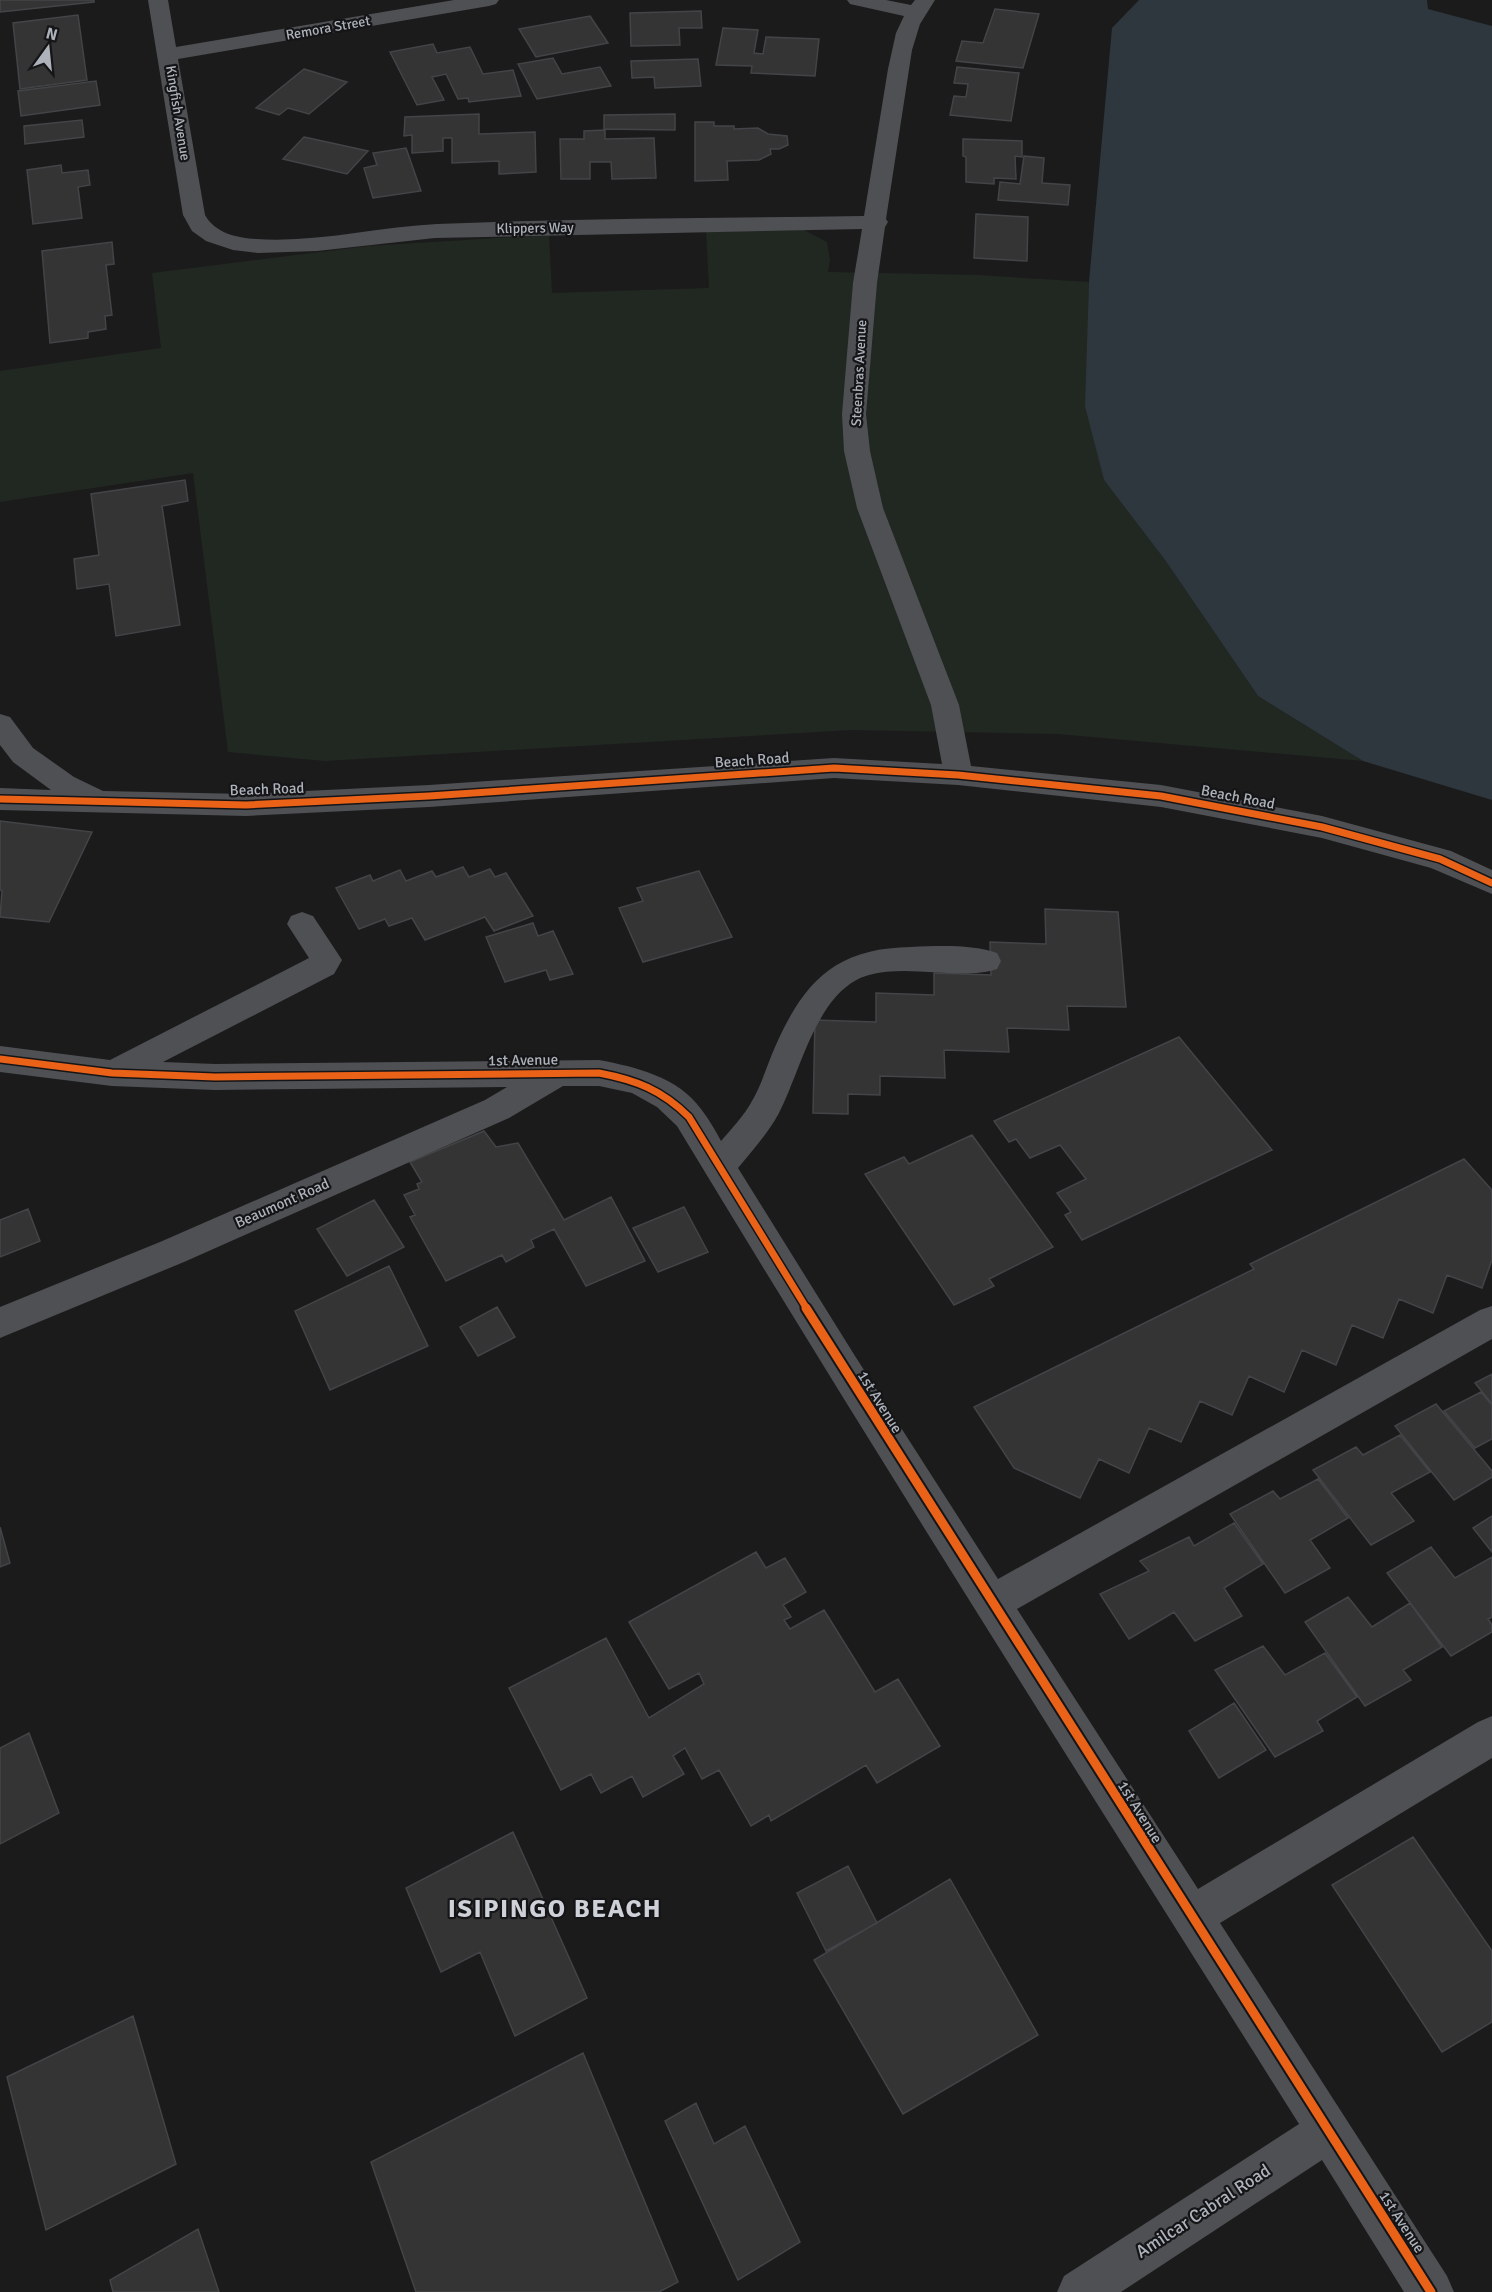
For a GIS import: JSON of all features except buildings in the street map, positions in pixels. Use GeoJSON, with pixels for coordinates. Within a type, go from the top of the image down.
{"type":"FeatureCollection","features":[{"type":"Feature","properties":{"kind":"street","name":"Kingfish Avenue"},"geometry":{"type":"LineString","coordinates":[[158,0],[194,215],[200,226]]}},
{"type":"Feature","properties":{"kind":"street","name":"Remora Street"},"geometry":{"type":"LineString","coordinates":[[168,55],[489,0]]}},
{"type":"Feature","properties":{"kind":"street"},"geometry":{"type":"LineString","coordinates":[[857,0],[920,6]]}},
{"type":"Feature","properties":{"kind":"street","name":"Steenbras Avenue"},"geometry":{"type":"LineString","coordinates":[[920,6],[904,37],[898,69],[865,283],[854,414],[857,452],[870,508],[945,705],[958,775]]}},
{"type":"Feature","properties":{"kind":"street","name":"Klippers Way"},"geometry":{"type":"LineString","coordinates":[[200,226],[214,236],[233,243],[258,246],[317,244],[435,231],[876,222]]}},
{"type":"Feature","properties":{"kind":"street"},"geometry":{"type":"LineString","coordinates":[[0,724],[22,755],[64,784],[101,801]]}},
{"type":"Feature","properties":{"kind":"street","name":"Beach Road"},"geometry":{"type":"LineString","coordinates":[[0,799],[246,805],[429,796],[834,768],[958,775],[1161,796],[1322,827],[1440,859],[1492,883]]}},
{"type":"Feature","properties":{"kind":"street"},"geometry":{"type":"LineString","coordinates":[[112,1073],[323,965],[327,960],[302,924]]}},
{"type":"Feature","properties":{"kind":"street"},"geometry":{"type":"LineString","coordinates":[[720,1166],[766,1106],[803,1019],[821,995],[839,977],[855,968],[892,960],[986,961]]}},
{"type":"Feature","properties":{"kind":"street","name":"1st Avenue"},"geometry":{"type":"LineString","coordinates":[[0,1059],[112,1073],[215,1077],[599,1073],[654,1087],[675,1102],[689,1117],[848,1377],[1431,2292]]}},
{"type":"Feature","properties":{"kind":"street","name":"Beaumont Road"},"geometry":{"type":"LineString","coordinates":[[0,1323],[172,1252],[497,1109],[559,1073]]}},
{"type":"Feature","properties":{"kind":"street"},"geometry":{"type":"LineString","coordinates":[[991,1603],[1492,1321]]}},
{"type":"Feature","properties":{"kind":"street"},"geometry":{"type":"LineString","coordinates":[[1191,1917],[1492,1736]]}},
{"type":"Feature","properties":{"kind":"street","name":"Amilcar Cabral Road"},"geometry":{"type":"LineString","coordinates":[[1080,2292],[1326,2130]]}},
{"type":"Feature","properties":{"kind":"shaded area"},"geometry":{"type":"Polygon","coordinates":[[[1139,0],[1427,0],[1428,9],[1492,26],[1492,800],[1363,761],[1258,696],[1165,560],[1104,480],[1085,406],[1089,282],[1112,28],[1139,0]]]}},
{"type":"Feature","properties":{"kind":"shaded area"},"geometry":{"type":"Polygon","coordinates":[[[788,228],[804,230],[827,242],[830,260],[828,272],[978,275],[1089,282],[1086,406],[1104,480],[1165,560],[1258,696],[1363,761],[1058,734],[851,730],[325,761],[228,752],[193,473],[0,502],[0,371],[161,348],[152,273],[368,246],[549,235],[552,293],[709,288],[706,230],[788,228]]]}},
{"type":"Feature","properties":{"kind":"cycle path"},"geometry":{"type":"LineString","coordinates":[[0,799],[246,805],[429,796],[834,768],[958,775],[1161,796],[1322,827],[1440,859],[1492,883]]}},
{"type":"Feature","properties":{"kind":"cycle path"},"geometry":{"type":"LineString","coordinates":[[0,1059],[112,1073],[215,1077],[599,1073],[648,1086],[678,1106],[689,1117],[842,1367],[1431,2292]]}},
{"type":"Feature","properties":{"kind":"district","name":"ISIPINGO BEACH"},"geometry":{"type":"Point","coordinates":[555,1909]}}]}
